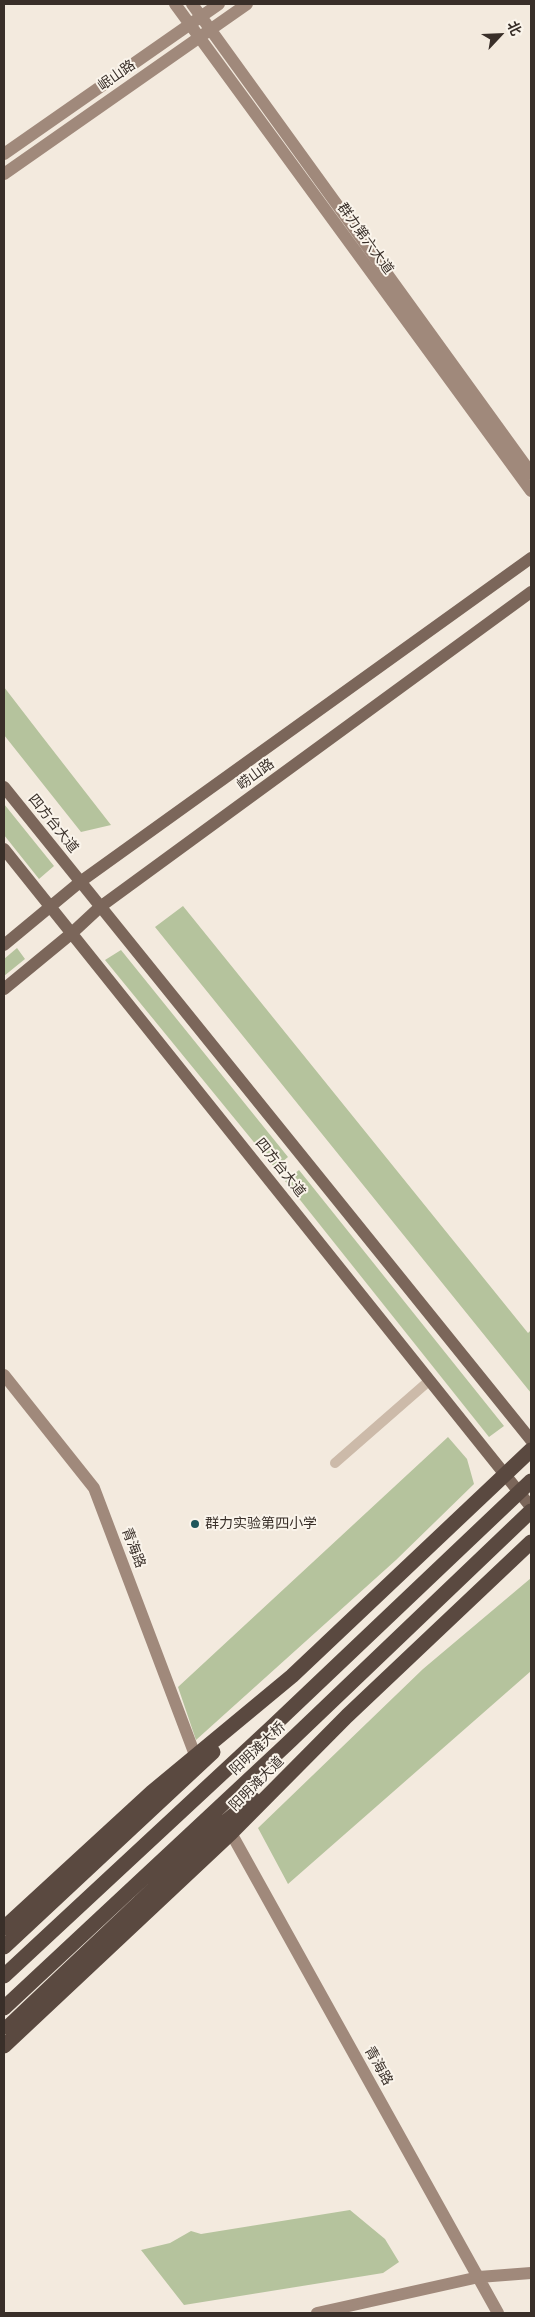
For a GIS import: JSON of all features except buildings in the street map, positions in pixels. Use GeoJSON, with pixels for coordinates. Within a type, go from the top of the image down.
{"type":"FeatureCollection","features":[{"type":"Feature","properties":{"kind":"highway"},"geometry":{"type":"LineString","coordinates":[[4,1947],[531,1450]]}},
{"type":"Feature","properties":{"kind":"highway","name":"阳明滩大桥"},"geometry":{"type":"LineString","coordinates":[[4,1976],[273,1726],[531,1480]]}},
{"type":"Feature","properties":{"kind":"highway","name":"阳明滩大桥"},"geometry":{"type":"LineString","coordinates":[[4,2008],[287,1744],[531,1509]]}},
{"type":"Feature","properties":{"kind":"highway","name":"阳明滩大道"},"geometry":{"type":"LineString","coordinates":[[4,2046],[231,1833],[340,1723],[531,1542]]}},
{"type":"Feature","properties":{"kind":"highway"},"geometry":{"type":"LineString","coordinates":[[4,1928],[152,1792],[292,1676]]}},
{"type":"Feature","properties":{"kind":"highway"},"geometry":{"type":"LineString","coordinates":[[4,2032],[218,1828],[340,1723]]}},
{"type":"Feature","properties":{"kind":"main road","name":"群力第六大道"},"geometry":{"type":"LineString","coordinates":[[175,4],[211,30],[531,473]]}},
{"type":"Feature","properties":{"kind":"main road","name":"群力第六大道"},"geometry":{"type":"LineString","coordinates":[[192,4],[200,36],[531,491]]}},
{"type":"Feature","properties":{"kind":"main road","name":"岷山路"},"geometry":{"type":"LineString","coordinates":[[4,154],[219,4]]}},
{"type":"Feature","properties":{"kind":"main road","name":"岷山路"},"geometry":{"type":"LineString","coordinates":[[4,174],[247,4]]}},
{"type":"Feature","properties":{"kind":"main road","name":"崂山路"},"geometry":{"type":"LineString","coordinates":[[4,945],[80,882],[531,558]]}},
{"type":"Feature","properties":{"kind":"main road","name":"崂山路"},"geometry":{"type":"LineString","coordinates":[[4,989],[72,933],[100,907],[531,592]]}},
{"type":"Feature","properties":{"kind":"main road","name":"四方台大道"},"geometry":{"type":"LineString","coordinates":[[4,787],[531,1440]]}},
{"type":"Feature","properties":{"kind":"main road","name":"四方台大道"},"geometry":{"type":"LineString","coordinates":[[4,849],[430,1380],[531,1509]]}},
{"type":"Feature","properties":{"kind":"main road","name":"青海路"},"geometry":{"type":"LineString","coordinates":[[4,1375],[94,1488],[196,1755]]}},
{"type":"Feature","properties":{"kind":"main road","name":"青海路"},"geometry":{"type":"LineString","coordinates":[[231,1833],[498,2313]]}},
{"type":"Feature","properties":{"kind":"main road"},"geometry":{"type":"LineString","coordinates":[[317,2313],[479,2277],[531,2273]]}},
{"type":"Feature","properties":{"kind":"street"},"geometry":{"type":"LineString","coordinates":[[335,1463],[430,1380]]}},
{"type":"Feature","properties":{"kind":"green space"},"geometry":{"type":"Polygon","coordinates":[[[4,687],[111,825],[81,832],[4,735],[4,687]]]}},
{"type":"Feature","properties":{"kind":"green space"},"geometry":{"type":"Polygon","coordinates":[[[4,804],[54,866],[39,879],[4,835],[4,804]]]}},
{"type":"Feature","properties":{"kind":"green space"},"geometry":{"type":"Polygon","coordinates":[[[183,906],[528,1333],[531,1330],[531,1393],[155,927],[183,906]]]}},
{"type":"Feature","properties":{"kind":"green space"},"geometry":{"type":"Polygon","coordinates":[[[17,948],[25,959],[4,976],[4,959],[17,948]]]}},
{"type":"Feature","properties":{"kind":"green space"},"geometry":{"type":"Polygon","coordinates":[[[121,950],[288,1157],[275,1168],[105,960],[121,950]]]}},
{"type":"Feature","properties":{"kind":"green space"},"geometry":{"type":"Polygon","coordinates":[[[299,1170],[504,1426],[489,1437],[285,1181],[299,1170]]]}},
{"type":"Feature","properties":{"kind":"green space"},"geometry":{"type":"Polygon","coordinates":[[[448,1437],[467,1459],[474,1484],[396,1560],[196,1740],[178,1687],[448,1437]]]}},
{"type":"Feature","properties":{"kind":"green space"},"geometry":{"type":"Polygon","coordinates":[[[531,1578],[531,1671],[288,1884],[258,1828],[423,1669],[531,1578]]]}},
{"type":"Feature","properties":{"kind":"green space"},"geometry":{"type":"Polygon","coordinates":[[[350,2210],[385,2239],[399,2262],[383,2273],[184,2305],[141,2250],[170,2243],[191,2231],[201,2234],[350,2210]]]}},
{"type":"Feature","properties":{"kind":"place","name":"群力实验第四小学"},"geometry":{"type":"Point","coordinates":[195,1524]}}]}
